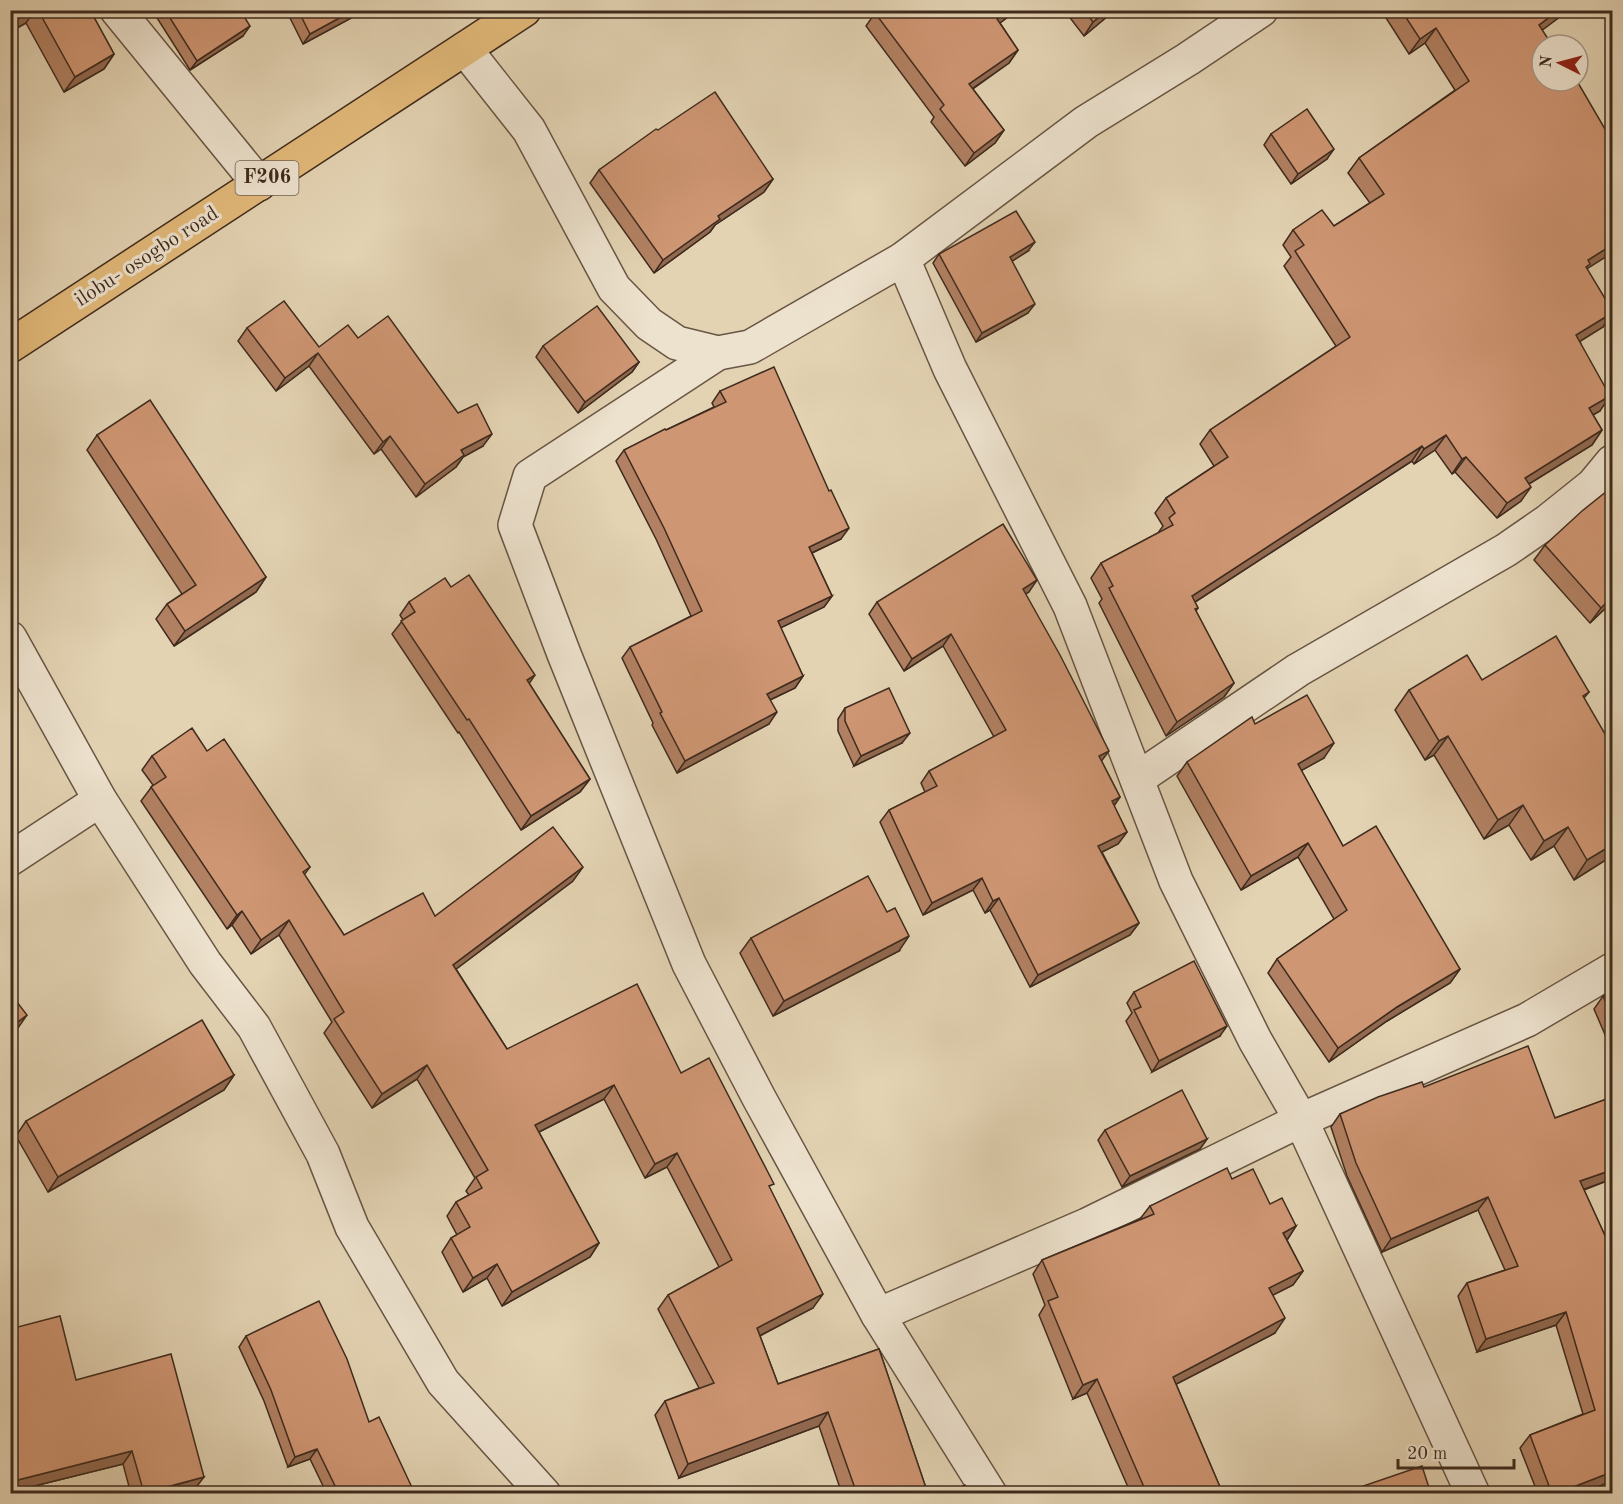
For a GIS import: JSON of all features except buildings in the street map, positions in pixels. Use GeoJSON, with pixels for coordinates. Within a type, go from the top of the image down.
{"type":"FeatureCollection","features":[{"type":"Feature","properties":{"kind":"main road","name":"ilobu- osogbo road"},"geometry":{"type":"LineString","coordinates":[[10,346],[524,10]]}},
{"type":"Feature","properties":{"kind":"street"},"geometry":{"type":"LineString","coordinates":[[117,10],[259,184]]}},
{"type":"Feature","properties":{"kind":"street"},"geometry":{"type":"LineString","coordinates":[[990,1494],[878,1315],[759,1098],[689,964],[564,654],[515,525],[530,476],[718,353],[750,347],[903,259],[1086,122],[1188,60],[1261,10]]}},
{"type":"Feature","properties":{"kind":"street"},"geometry":{"type":"LineString","coordinates":[[465,49],[529,130],[614,288],[650,324],[677,343],[718,353]]}},
{"type":"Feature","properties":{"kind":"street"},"geometry":{"type":"LineString","coordinates":[[903,259],[950,369],[1070,606],[1176,881],[1255,1040],[1301,1120],[1473,1494]]}},
{"type":"Feature","properties":{"kind":"street"},"geometry":{"type":"LineString","coordinates":[[1137,779],[1298,670],[1506,550],[1548,521],[1593,484],[1612,462]]}},
{"type":"Feature","properties":{"kind":"street"},"geometry":{"type":"LineString","coordinates":[[10,638],[100,800],[205,963],[254,1027],[323,1154],[352,1227],[443,1382],[544,1494]]}},
{"type":"Feature","properties":{"kind":"street"},"geometry":{"type":"LineString","coordinates":[[10,859],[100,800]]}},
{"type":"Feature","properties":{"kind":"street"},"geometry":{"type":"LineString","coordinates":[[878,1315],[1088,1225],[1301,1120],[1527,1020],[1612,970]]}}]}
